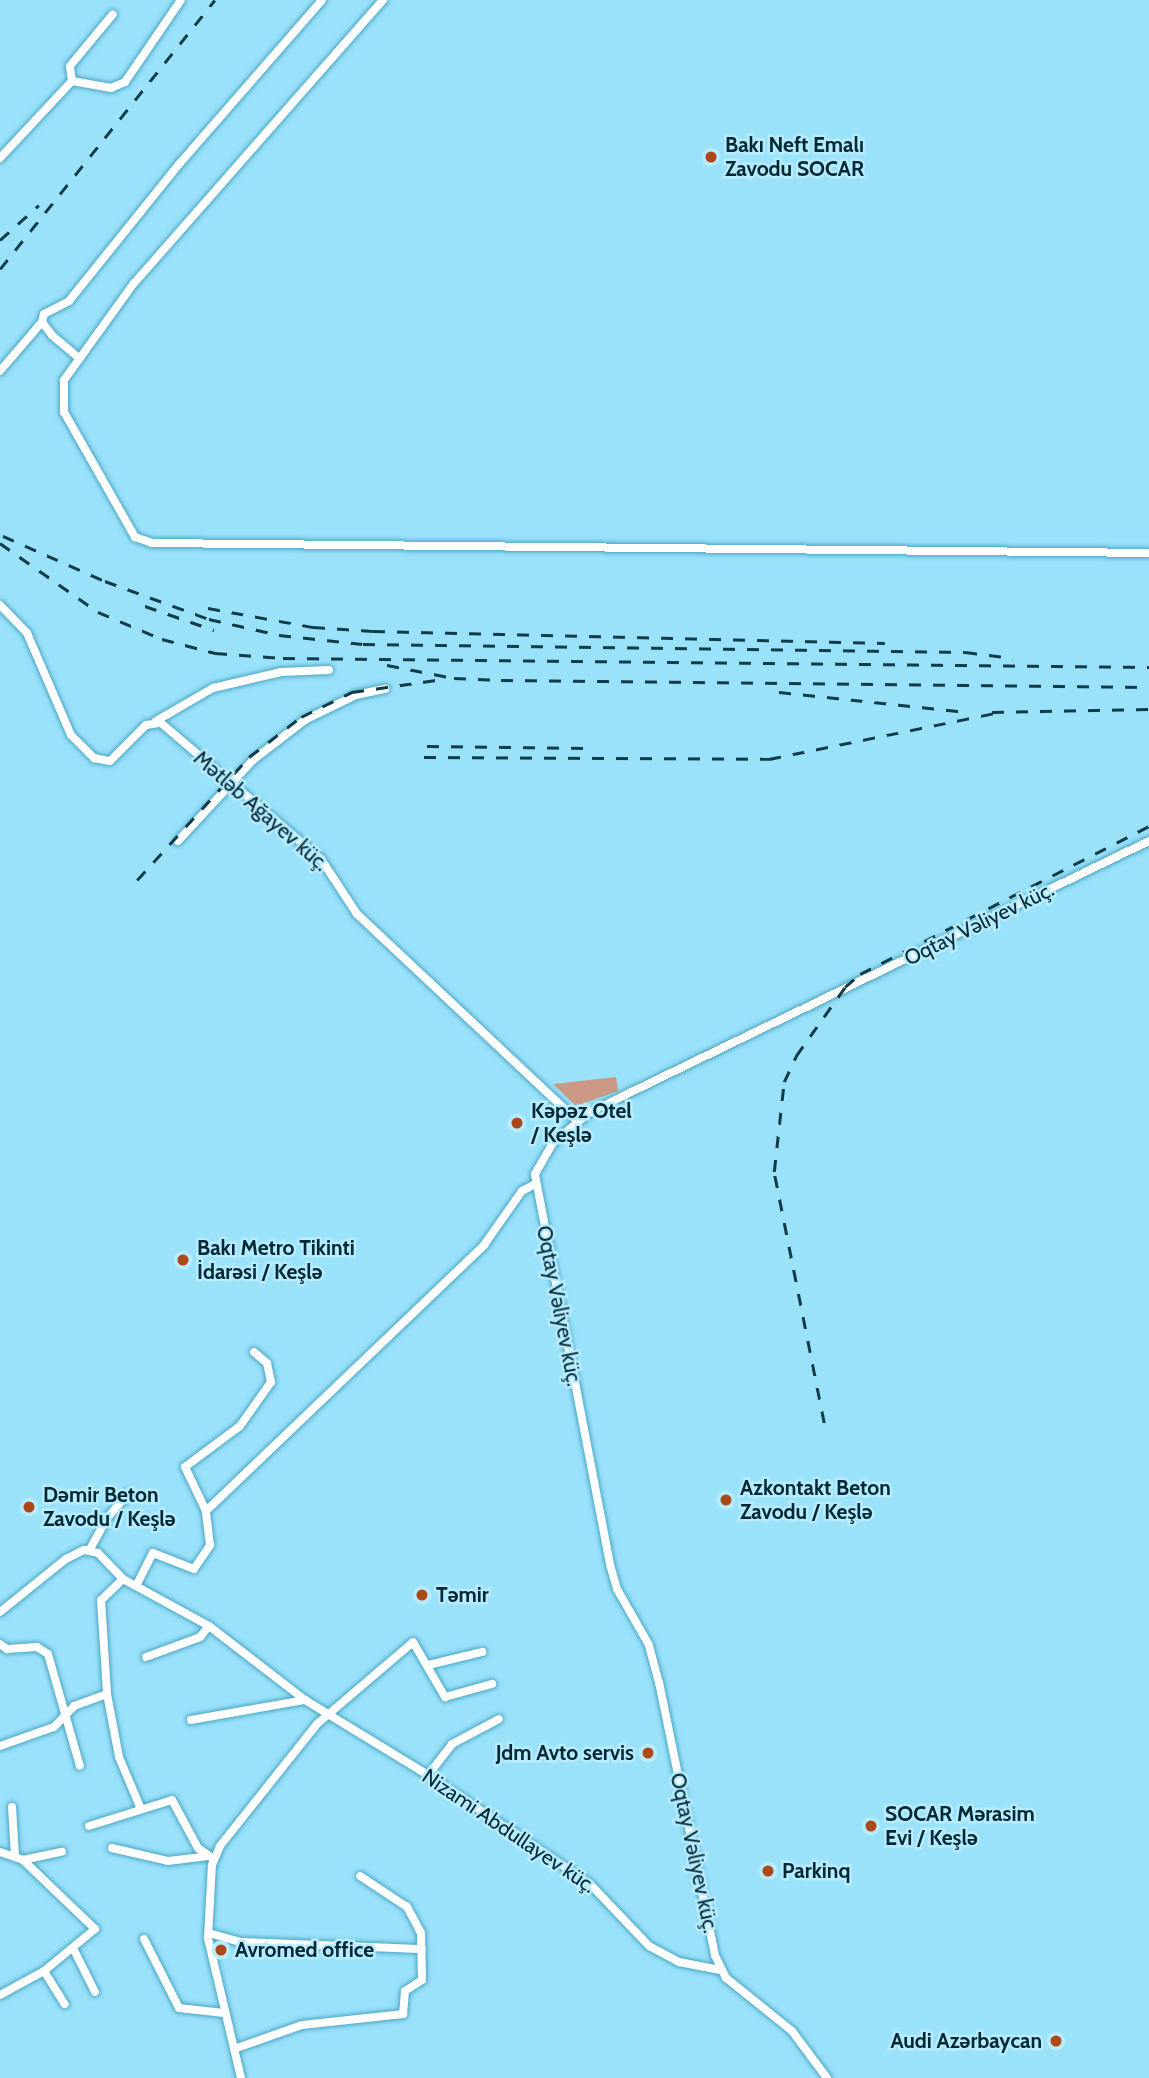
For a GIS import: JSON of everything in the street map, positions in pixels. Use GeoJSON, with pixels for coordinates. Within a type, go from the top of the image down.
{"type":"FeatureCollection","features":[{"type":"Feature","properties":{"kind":"street"},"geometry":{"type":"LineString","coordinates":[[72,81],[111,88],[125,82],[181,0]]}},
{"type":"Feature","properties":{"kind":"street"},"geometry":{"type":"LineString","coordinates":[[0,371],[42,322],[44,314],[69,301],[188,154],[323,0]]}},
{"type":"Feature","properties":{"kind":"street"},"geometry":{"type":"LineString","coordinates":[[383,0],[135,283],[64,380],[64,412],[128,529],[135,537],[152,543],[1149,553]]}},
{"type":"Feature","properties":{"kind":"street"},"geometry":{"type":"LineString","coordinates":[[72,81],[70,66],[113,14]]}},
{"type":"Feature","properties":{"kind":"street"},"geometry":{"type":"LineString","coordinates":[[0,158],[72,81]]}},
{"type":"Feature","properties":{"kind":"street"},"geometry":{"type":"LineString","coordinates":[[42,322],[79,358]]}},
{"type":"Feature","properties":{"kind":"street"},"geometry":{"type":"LineString","coordinates":[[0,605],[27,633],[71,735],[93,758],[110,761],[156,721],[213,688],[281,672],[328,670]]}},
{"type":"Feature","properties":{"kind":"street"},"geometry":{"type":"LineString","coordinates":[[178,841],[230,784],[305,720],[356,695],[385,688]]}},
{"type":"Feature","properties":{"kind":"street","name":"Mətləb Ağayev küç."},"geometry":{"type":"LineString","coordinates":[[156,721],[321,859],[358,914],[576,1120]]}},
{"type":"Feature","properties":{"kind":"street","name":"Oqtay Vəliyev küç."},"geometry":{"type":"LineString","coordinates":[[720,1970],[649,1644],[617,1589],[610,1564],[535,1184],[542,1158],[576,1120],[705,1053],[1149,841]]}},
{"type":"Feature","properties":{"kind":"street"},"geometry":{"type":"LineString","coordinates":[[206,1511],[484,1245],[517,1196],[535,1184]]}},
{"type":"Feature","properties":{"kind":"street"},"geometry":{"type":"LineString","coordinates":[[137,1584],[153,1553],[189,1568],[198,1567],[209,1545],[206,1511],[186,1463],[240,1426],[271,1382],[267,1363],[254,1352]]}},
{"type":"Feature","properties":{"kind":"street"},"geometry":{"type":"LineString","coordinates":[[0,1612],[66,1559],[90,1549],[108,1517],[129,1493]]}},
{"type":"Feature","properties":{"kind":"street","name":"Nizami Abdullayev küç."},"geometry":{"type":"LineString","coordinates":[[90,1549],[123,1579],[137,1584],[209,1626],[305,1700],[428,1775],[590,1884],[649,1946],[679,1962],[720,1970]]}},
{"type":"Feature","properties":{"kind":"street"},"geometry":{"type":"LineString","coordinates":[[123,1579],[100,1603],[107,1694],[120,1757],[141,1808]]}},
{"type":"Feature","properties":{"kind":"street"},"geometry":{"type":"LineString","coordinates":[[146,1657],[200,1637],[209,1626]]}},
{"type":"Feature","properties":{"kind":"street"},"geometry":{"type":"LineString","coordinates":[[112,1848],[168,1861],[210,1858],[327,1714],[413,1642],[445,1697],[492,1684]]}},
{"type":"Feature","properties":{"kind":"street"},"geometry":{"type":"LineString","coordinates":[[0,1644],[43,1649],[66,1713],[80,1766]]}},
{"type":"Feature","properties":{"kind":"street"},"geometry":{"type":"LineString","coordinates":[[428,1665],[481,1652]]}},
{"type":"Feature","properties":{"kind":"street"},"geometry":{"type":"LineString","coordinates":[[0,1746],[54,1727],[66,1713],[107,1694]]}},
{"type":"Feature","properties":{"kind":"street"},"geometry":{"type":"LineString","coordinates":[[191,1720],[305,1700]]}},
{"type":"Feature","properties":{"kind":"street"},"geometry":{"type":"LineString","coordinates":[[428,1775],[452,1744],[499,1719]]}},
{"type":"Feature","properties":{"kind":"street"},"geometry":{"type":"LineString","coordinates":[[89,1826],[141,1808],[174,1801],[210,1858],[209,1933],[224,2014],[241,2078]]}},
{"type":"Feature","properties":{"kind":"street"},"geometry":{"type":"LineString","coordinates":[[0,1995],[44,1971],[95,1929],[19,1858],[12,1807]]}},
{"type":"Feature","properties":{"kind":"street"},"geometry":{"type":"LineString","coordinates":[[0,1852],[19,1858],[62,1852]]}},
{"type":"Feature","properties":{"kind":"street"},"geometry":{"type":"LineString","coordinates":[[234,2049],[302,2025],[403,2014],[405,1992],[422,1980],[422,1949],[414,1914],[360,1876]]}},
{"type":"Feature","properties":{"kind":"street"},"geometry":{"type":"LineString","coordinates":[[209,1933],[240,1942],[422,1949]]}},
{"type":"Feature","properties":{"kind":"street"},"geometry":{"type":"LineString","coordinates":[[144,1939],[178,2008],[224,2014]]}},
{"type":"Feature","properties":{"kind":"street"},"geometry":{"type":"LineString","coordinates":[[73,1948],[95,1992]]}},
{"type":"Feature","properties":{"kind":"street"},"geometry":{"type":"LineString","coordinates":[[720,1970],[792,2031],[827,2078]]}},
{"type":"Feature","properties":{"kind":"street"},"geometry":{"type":"LineString","coordinates":[[44,1971],[65,2004]]}},
{"type":"Feature","properties":{"kind":"shaded area"},"geometry":{"type":"Polygon","coordinates":[[[616,1077],[618,1091],[576,1106],[553,1084],[616,1077]]]}},
{"type":"Feature","properties":{"kind":"railway"},"geometry":{"type":"LineString","coordinates":[[0,269],[215,0]]}},
{"type":"Feature","properties":{"kind":"railway"},"geometry":{"type":"LineString","coordinates":[[0,240],[39,205]]}},
{"type":"Feature","properties":{"kind":"railway"},"geometry":{"type":"LineString","coordinates":[[3,536],[105,581],[209,619],[279,635],[363,644],[965,652],[1013,658]]}},
{"type":"Feature","properties":{"kind":"railway"},"geometry":{"type":"LineString","coordinates":[[0,543],[98,612],[162,639],[215,653],[283,658],[1149,667]]}},
{"type":"Feature","properties":{"kind":"railway"},"geometry":{"type":"LineString","coordinates":[[145,606],[214,630]]}},
{"type":"Feature","properties":{"kind":"railway"},"geometry":{"type":"LineString","coordinates":[[208,608],[313,627],[373,631],[885,643]]}},
{"type":"Feature","properties":{"kind":"railway"},"geometry":{"type":"LineString","coordinates":[[387,665],[454,678],[501,680],[1149,687]]}},
{"type":"Feature","properties":{"kind":"railway"},"geometry":{"type":"LineString","coordinates":[[137,880],[249,757],[301,717],[352,692],[436,680]]}},
{"type":"Feature","properties":{"kind":"railway"},"geometry":{"type":"LineString","coordinates":[[779,692],[967,712]]}},
{"type":"Feature","properties":{"kind":"railway"},"geometry":{"type":"LineString","coordinates":[[992,712],[1149,709]]}},
{"type":"Feature","properties":{"kind":"railway"},"geometry":{"type":"LineString","coordinates":[[424,757],[769,759],[999,712]]}},
{"type":"Feature","properties":{"kind":"railway"},"geometry":{"type":"LineString","coordinates":[[427,746],[587,748]]}},
{"type":"Feature","properties":{"kind":"railway"},"geometry":{"type":"LineString","coordinates":[[824,1423],[774,1172],[784,1082],[796,1056],[845,987],[860,974],[1149,826]]}},
{"type":"Feature","properties":{"kind":"place","name":"Bakı Neft Emalı Zavodu SOCAR"},"geometry":{"type":"Point","coordinates":[711,157]}},
{"type":"Feature","properties":{"kind":"place","name":"Kəpəz Otel / Keşlə"},"geometry":{"type":"Point","coordinates":[517,1123]}},
{"type":"Feature","properties":{"kind":"place","name":"Bakı Metro Tikinti İdarəsi / Keşlə"},"geometry":{"type":"Point","coordinates":[183,1260]}},
{"type":"Feature","properties":{"kind":"place","name":"Azkontakt Beton Zavodu / Keşlə"},"geometry":{"type":"Point","coordinates":[726,1500]}},
{"type":"Feature","properties":{"kind":"place","name":"Dəmir Beton Zavodu / Keşlə"},"geometry":{"type":"Point","coordinates":[29,1507]}},
{"type":"Feature","properties":{"kind":"place","name":"Təmir"},"geometry":{"type":"Point","coordinates":[422,1595]}},
{"type":"Feature","properties":{"kind":"place","name":"Jdm Avto servis"},"geometry":{"type":"Point","coordinates":[648,1753]}},
{"type":"Feature","properties":{"kind":"place","name":"SOCAR Mərasim Evi / Keşlə"},"geometry":{"type":"Point","coordinates":[871,1826]}},
{"type":"Feature","properties":{"kind":"place","name":"Parkinq"},"geometry":{"type":"Point","coordinates":[768,1871]}},
{"type":"Feature","properties":{"kind":"place","name":"Avromed office"},"geometry":{"type":"Point","coordinates":[221,1950]}},
{"type":"Feature","properties":{"kind":"place","name":"Audi Azərbaycan"},"geometry":{"type":"Point","coordinates":[1056,2041]}}]}
